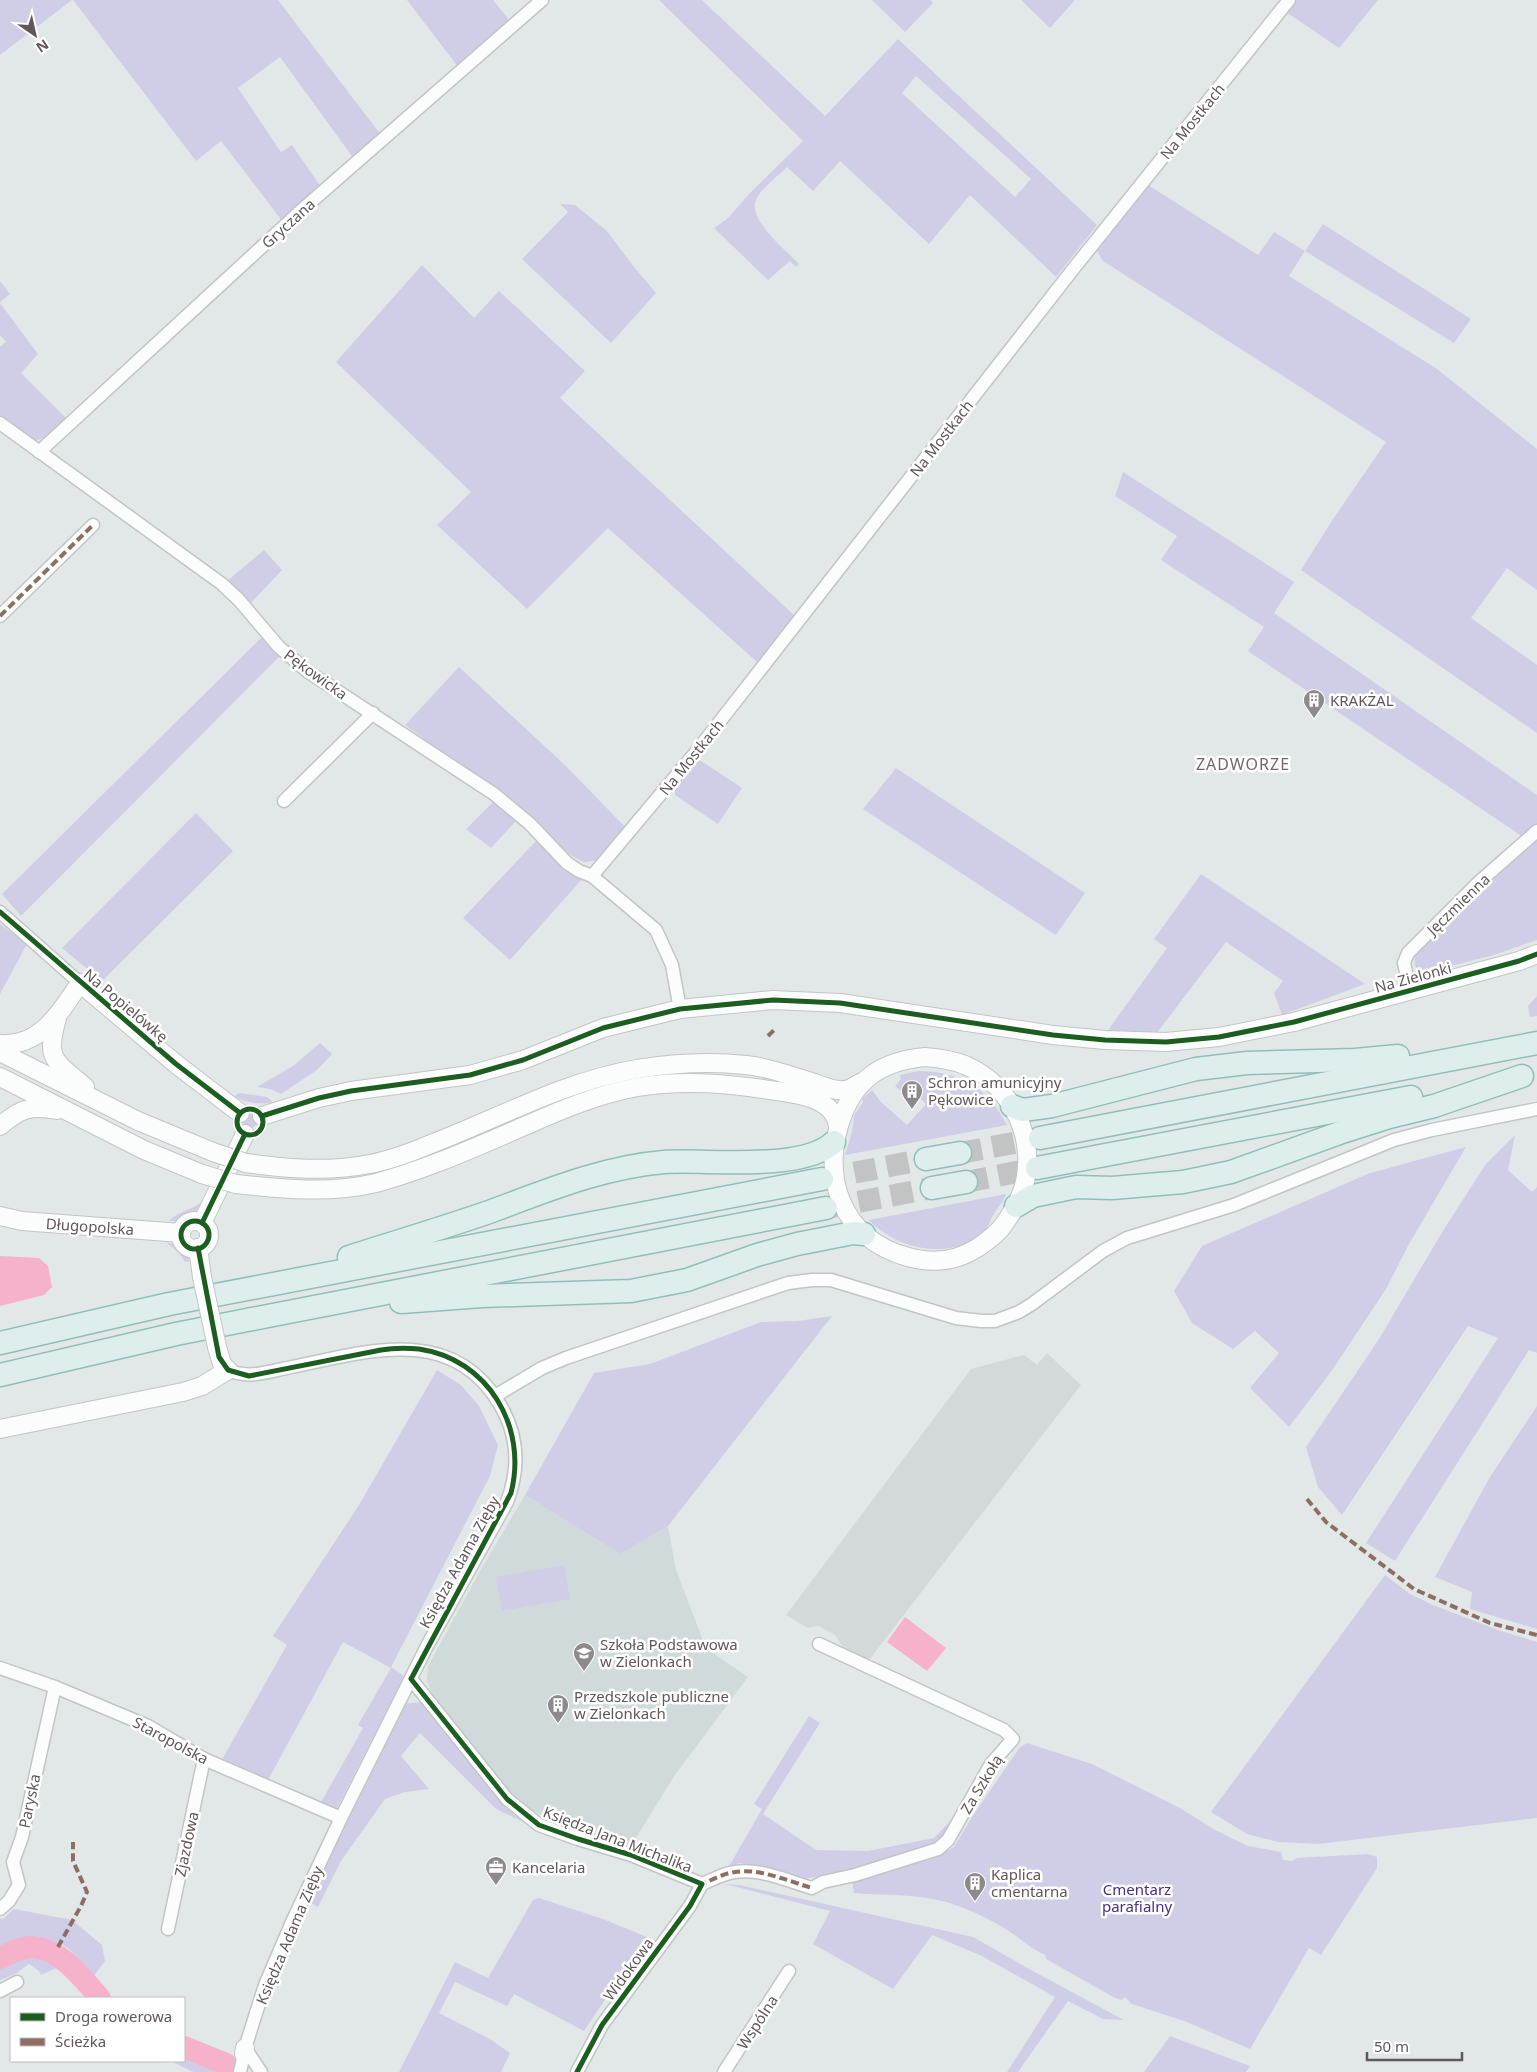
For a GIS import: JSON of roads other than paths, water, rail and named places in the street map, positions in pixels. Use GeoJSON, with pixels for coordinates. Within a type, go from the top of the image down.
{"type":"FeatureCollection","features":[{"type":"Feature","properties":{"kind":"highway"},"geometry":{"type":"LineString","coordinates":[[1040,1138],[1537,1042]]}},
{"type":"Feature","properties":{"kind":"highway"},"geometry":{"type":"LineString","coordinates":[[1012,1106],[1023,1110],[1052,1106],[1196,1069],[1221,1066],[1248,1063],[1355,1060],[1423,1052],[1481,1053]]}},
{"type":"Feature","properties":{"kind":"highway"},"geometry":{"type":"LineString","coordinates":[[1037,1168],[1529,1074]]}},
{"type":"Feature","properties":{"kind":"highway"},"geometry":{"type":"LineString","coordinates":[[1016,1206],[1033,1196],[1076,1187],[1112,1188],[1183,1182],[1231,1172],[1345,1131],[1389,1117],[1434,1106],[1529,1074]]}},
{"type":"Feature","properties":{"kind":"highway"},"geometry":{"type":"LineString","coordinates":[[241,1290],[455,1224],[588,1177],[615,1170],[665,1162],[754,1161],[796,1158],[820,1152],[836,1134]]}},
{"type":"Feature","properties":{"kind":"highway"},"geometry":{"type":"LineString","coordinates":[[926,1159],[960,1153]]}},
{"type":"Feature","properties":{"kind":"highway"},"geometry":{"type":"LineString","coordinates":[[0,1343],[169,1304],[822,1179]]}},
{"type":"Feature","properties":{"kind":"highway"},"geometry":{"type":"LineString","coordinates":[[932,1188],[966,1182]]}},
{"type":"Feature","properties":{"kind":"highway"},"geometry":{"type":"LineString","coordinates":[[0,1375],[176,1334],[826,1208]]}},
{"type":"Feature","properties":{"kind":"highway"},"geometry":{"type":"LineString","coordinates":[[321,1305],[382,1304],[482,1296],[631,1291],[687,1280],[797,1244],[853,1233],[864,1234]]}},
{"type":"Feature","properties":{"kind":"main road","name":"Na Zielonki"},"geometry":{"type":"LineString","coordinates":[[262,1116],[319,1098],[351,1091],[470,1075],[523,1060],[603,1028],[680,1009],[773,1000],[840,1003],[1053,1035],[1145,1042],[1219,1037],[1294,1022],[1519,961],[1537,954]]}},
{"type":"Feature","properties":{"kind":"main road"},"geometry":{"type":"LineString","coordinates":[[0,1044],[11,1045],[39,1035],[57,1017],[80,983]]}},
{"type":"Feature","properties":{"kind":"main road","name":"Na Popielówkę"},"geometry":{"type":"LineString","coordinates":[[80,983],[176,1064],[240,1113]]}},
{"type":"Feature","properties":{"kind":"main road"},"geometry":{"type":"LineString","coordinates":[[57,1017],[51,1040],[54,1057],[64,1069],[104,1104]]}},
{"type":"Feature","properties":{"kind":"main road"},"geometry":{"type":"LineString","coordinates":[[0,1052],[165,1134],[246,1163],[306,1170],[371,1164],[443,1140],[584,1082],[612,1073],[664,1065],[713,1062],[748,1065],[776,1071],[826,1087],[844,1090],[862,1082]]}},
{"type":"Feature","properties":{"kind":"main road"},"geometry":{"type":"LineString","coordinates":[[0,1077],[144,1150],[202,1174],[236,1184],[298,1190],[336,1189],[376,1183],[431,1165],[590,1100],[637,1088],[662,1084],[709,1083],[796,1094],[827,1107],[836,1116],[836,1134],[832,1162],[836,1189],[848,1214],[864,1234],[887,1250],[911,1258],[936,1262],[954,1260],[992,1238],[1003,1227],[1016,1206],[1023,1187],[1027,1160],[1022,1128],[1012,1106],[1000,1089],[977,1071],[964,1065],[939,1058],[909,1059],[870,1075],[862,1082],[847,1103],[836,1134]]}},
{"type":"Feature","properties":{"kind":"main road"},"geometry":{"type":"LineString","coordinates":[[0,1126],[19,1111],[29,1108],[46,1108],[70,1112]]}},
{"type":"Feature","properties":{"kind":"main road"},"geometry":{"type":"LineString","coordinates":[[252,1108],[262,1116],[263,1125],[258,1132],[245,1134],[237,1125],[240,1113],[252,1108]]}},
{"type":"Feature","properties":{"kind":"main road"},"geometry":{"type":"LineString","coordinates":[[202,1223],[245,1134]]}},
{"type":"Feature","properties":{"kind":"main road","name":"Długopolska"},"geometry":{"type":"LineString","coordinates":[[0,1216],[22,1220],[181,1233]]}},
{"type":"Feature","properties":{"kind":"main road"},"geometry":{"type":"LineString","coordinates":[[198,1221],[202,1223],[207,1229],[208,1237],[205,1244],[198,1248],[189,1247],[183,1241],[181,1233],[183,1228],[189,1222],[198,1221]]}},
{"type":"Feature","properties":{"kind":"main road"},"geometry":{"type":"LineString","coordinates":[[0,1429],[183,1392],[202,1386],[228,1370],[222,1364],[217,1347],[202,1277],[198,1248]]}},
{"type":"Feature","properties":{"kind":"street","name":"Gryczana"},"geometry":{"type":"LineString","coordinates":[[39,452],[304,208],[542,0]]}},
{"type":"Feature","properties":{"kind":"street","name":"Na Mostkach"},"geometry":{"type":"LineString","coordinates":[[592,876],[696,752],[1068,275],[1289,0]]}},
{"type":"Feature","properties":{"kind":"street","name":"Pękowicka"},"geometry":{"type":"LineString","coordinates":[[0,424],[222,584],[238,599],[279,647],[307,672],[373,713],[494,794],[530,824],[567,862],[579,871],[592,876],[656,930],[672,965],[680,1009]]}},
{"type":"Feature","properties":{"kind":"street"},"geometry":{"type":"LineString","coordinates":[[0,616],[93,525]]}},
{"type":"Feature","properties":{"kind":"street"},"geometry":{"type":"LineString","coordinates":[[284,801],[373,713]]}},
{"type":"Feature","properties":{"kind":"street","name":"Jęczmienna"},"geometry":{"type":"LineString","coordinates":[[1410,990],[1404,963],[1408,953],[1480,882],[1537,831]]}},
{"type":"Feature","properties":{"kind":"street","name":"Na Popielówkę"},"geometry":{"type":"LineString","coordinates":[[0,912],[80,983]]}},
{"type":"Feature","properties":{"kind":"street"},"geometry":{"type":"LineString","coordinates":[[495,1396],[542,1368],[566,1358],[788,1283],[831,1280],[956,1318],[981,1321],[1008,1317],[1032,1304],[1103,1251],[1127,1238],[1234,1204],[1394,1140],[1432,1130],[1537,1109]]}},
{"type":"Feature","properties":{"kind":"street","name":"Księdza Adama Zięby"},"geometry":{"type":"LineString","coordinates":[[228,1370],[249,1376],[381,1350],[398,1348],[420,1349],[449,1358],[480,1378],[495,1396],[510,1424],[515,1448],[515,1477],[511,1492],[411,1679],[341,1818],[292,1922],[269,1976],[244,2051],[240,2072]]}},
{"type":"Feature","properties":{"kind":"street","name":"Za Szkołą"},"geometry":{"type":"LineString","coordinates":[[812,1888],[823,1882],[855,1875],[938,1849],[948,1840],[991,1764],[1013,1739],[1004,1730],[819,1644]]}},
{"type":"Feature","properties":{"kind":"street","name":"Staropolska"},"geometry":{"type":"LineString","coordinates":[[0,1668],[55,1687],[148,1726],[204,1759],[341,1818]]}},
{"type":"Feature","properties":{"kind":"street","name":"Księdza Jana Michalika"},"geometry":{"type":"LineString","coordinates":[[411,1679],[507,1799],[539,1824],[578,1839],[632,1855],[702,1884],[734,1872],[750,1871],[778,1877],[812,1888]]}},
{"type":"Feature","properties":{"kind":"street","name":"Paryska"},"geometry":{"type":"LineString","coordinates":[[0,1909],[9,1901],[19,1885],[13,1862],[22,1838],[55,1687]]}},
{"type":"Feature","properties":{"kind":"street","name":"Zjazdowa"},"geometry":{"type":"LineString","coordinates":[[168,1929],[204,1759]]}},
{"type":"Feature","properties":{"kind":"street","name":"Widokowa"},"geometry":{"type":"LineString","coordinates":[[577,2072],[602,2025],[690,1906],[702,1884]]}},
{"type":"Feature","properties":{"kind":"street","name":"Wspólna"},"geometry":{"type":"LineString","coordinates":[[724,2072],[789,1971]]}},
{"type":"Feature","properties":{"kind":"street"},"geometry":{"type":"LineString","coordinates":[[0,1991],[17,1982]]}},
{"type":"Feature","properties":{"kind":"street"},"geometry":{"type":"LineString","coordinates":[[244,2051],[261,2072]]}},
{"type":"Feature","properties":{"kind":"waterway"},"geometry":{"type":"LineString","coordinates":[[0,1958],[25,1948],[43,1949],[53,1953],[71,1966],[99,1997]]}},
{"type":"Feature","properties":{"kind":"waterway"},"geometry":{"type":"LineString","coordinates":[[185,2047],[226,2064],[234,2072]]}},
{"type":"Feature","properties":{"kind":"tunnel"},"geometry":{"type":"LineString","coordinates":[[960,1153],[1040,1138]]}},
{"type":"Feature","properties":{"kind":"tunnel"},"geometry":{"type":"LineString","coordinates":[[822,1179],[926,1159]]}},
{"type":"Feature","properties":{"kind":"tunnel"},"geometry":{"type":"LineString","coordinates":[[966,1182],[1037,1168]]}},
{"type":"Feature","properties":{"kind":"tunnel"},"geometry":{"type":"LineString","coordinates":[[826,1208],[932,1188]]}},
{"type":"Feature","properties":{"kind":"place","name":"KRAKŻAL"},"geometry":{"type":"Point","coordinates":[1314,719]}},
{"type":"Feature","properties":{"kind":"place","name":"Schron amunicyjny Pękowice"},"geometry":{"type":"Point","coordinates":[912,1110]}},
{"type":"Feature","properties":{"kind":"place","name":"Szkoła Podstawowa w Zielonkach"},"geometry":{"type":"Point","coordinates":[584,1672]}},
{"type":"Feature","properties":{"kind":"place","name":"Przedszkole publiczne w Zielonkach"},"geometry":{"type":"Point","coordinates":[558,1724]}},
{"type":"Feature","properties":{"kind":"place","name":"Kancelaria"},"geometry":{"type":"Point","coordinates":[496,1886]}},
{"type":"Feature","properties":{"kind":"place","name":"Kaplica cmentarna"},"geometry":{"type":"Point","coordinates":[975,1902]}},
{"type":"Feature","properties":{"kind":"district","name":"ZADWORZE"},"geometry":{"type":"Point","coordinates":[1243,764]}},
{"type":"Feature","properties":{"kind":"park label","name":"Cmentarz parafialny"},"geometry":{"type":"Point","coordinates":[1137,1898]}}]}
